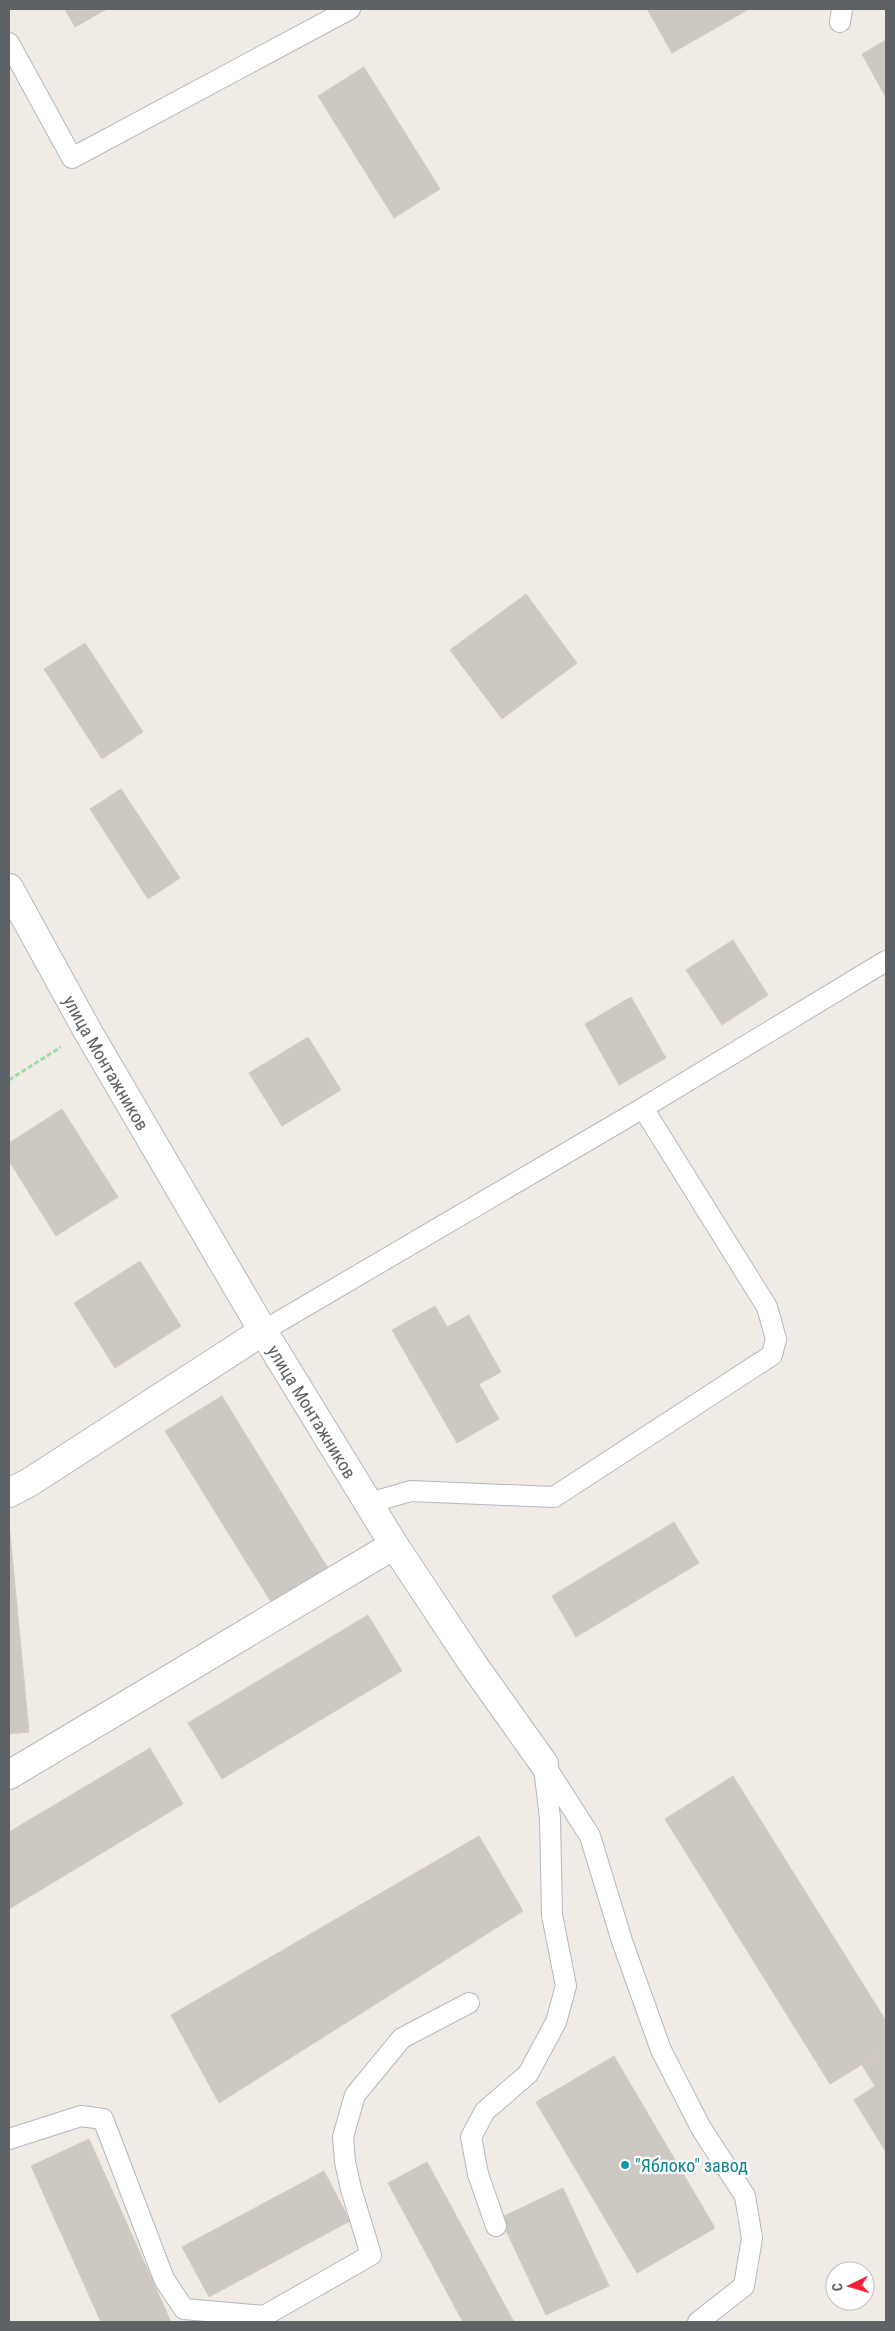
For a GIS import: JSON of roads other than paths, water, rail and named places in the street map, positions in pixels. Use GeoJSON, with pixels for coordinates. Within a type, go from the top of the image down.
{"type":"FeatureCollection","features":[{"type":"Feature","properties":{"kind":"street","name":"улица Монтажников"},"geometry":{"type":"LineString","coordinates":[[9,888],[86,1030],[263,1330],[394,1545],[475,1667],[544,1764]]}},
{"type":"Feature","properties":{"kind":"street"},"geometry":{"type":"LineString","coordinates":[[9,1493],[30,1482],[263,1330]]}},
{"type":"Feature","properties":{"kind":"street"},"geometry":{"type":"LineString","coordinates":[[9,1775],[394,1545]]}},
{"type":"Feature","properties":{"kind":"lane"},"geometry":{"type":"LineString","coordinates":[[9,43],[72,158],[350,9]]}},
{"type":"Feature","properties":{"kind":"lane"},"geometry":{"type":"LineString","coordinates":[[263,1330],[643,1108],[886,961]]}},
{"type":"Feature","properties":{"kind":"lane"},"geometry":{"type":"LineString","coordinates":[[369,1503],[411,1491],[554,1497],[772,1354],[776,1339],[767,1307],[643,1108]]}},
{"type":"Feature","properties":{"kind":"lane"},"geometry":{"type":"LineString","coordinates":[[496,2226],[478,2174],[471,2137],[485,2111],[528,2074],[556,2022],[566,1986],[552,1915],[550,1818],[544,1764]]}},
{"type":"Feature","properties":{"kind":"lane"},"geometry":{"type":"LineString","coordinates":[[544,1764],[590,1836],[622,1941],[661,2050],[701,2128],[745,2196],[752,2238],[744,2286],[698,2322]]}},
{"type":"Feature","properties":{"kind":"lane"},"geometry":{"type":"LineString","coordinates":[[9,2139],[81,2116],[103,2119],[164,2279],[184,2309],[264,2316],[371,2255],[345,2162],[343,2137],[354,2095],[402,2038],[469,2003]]}},
{"type":"Feature","properties":{"kind":"place","name":"\"Яблоко\" завод"},"geometry":{"type":"Point","coordinates":[625,2165]}}]}
